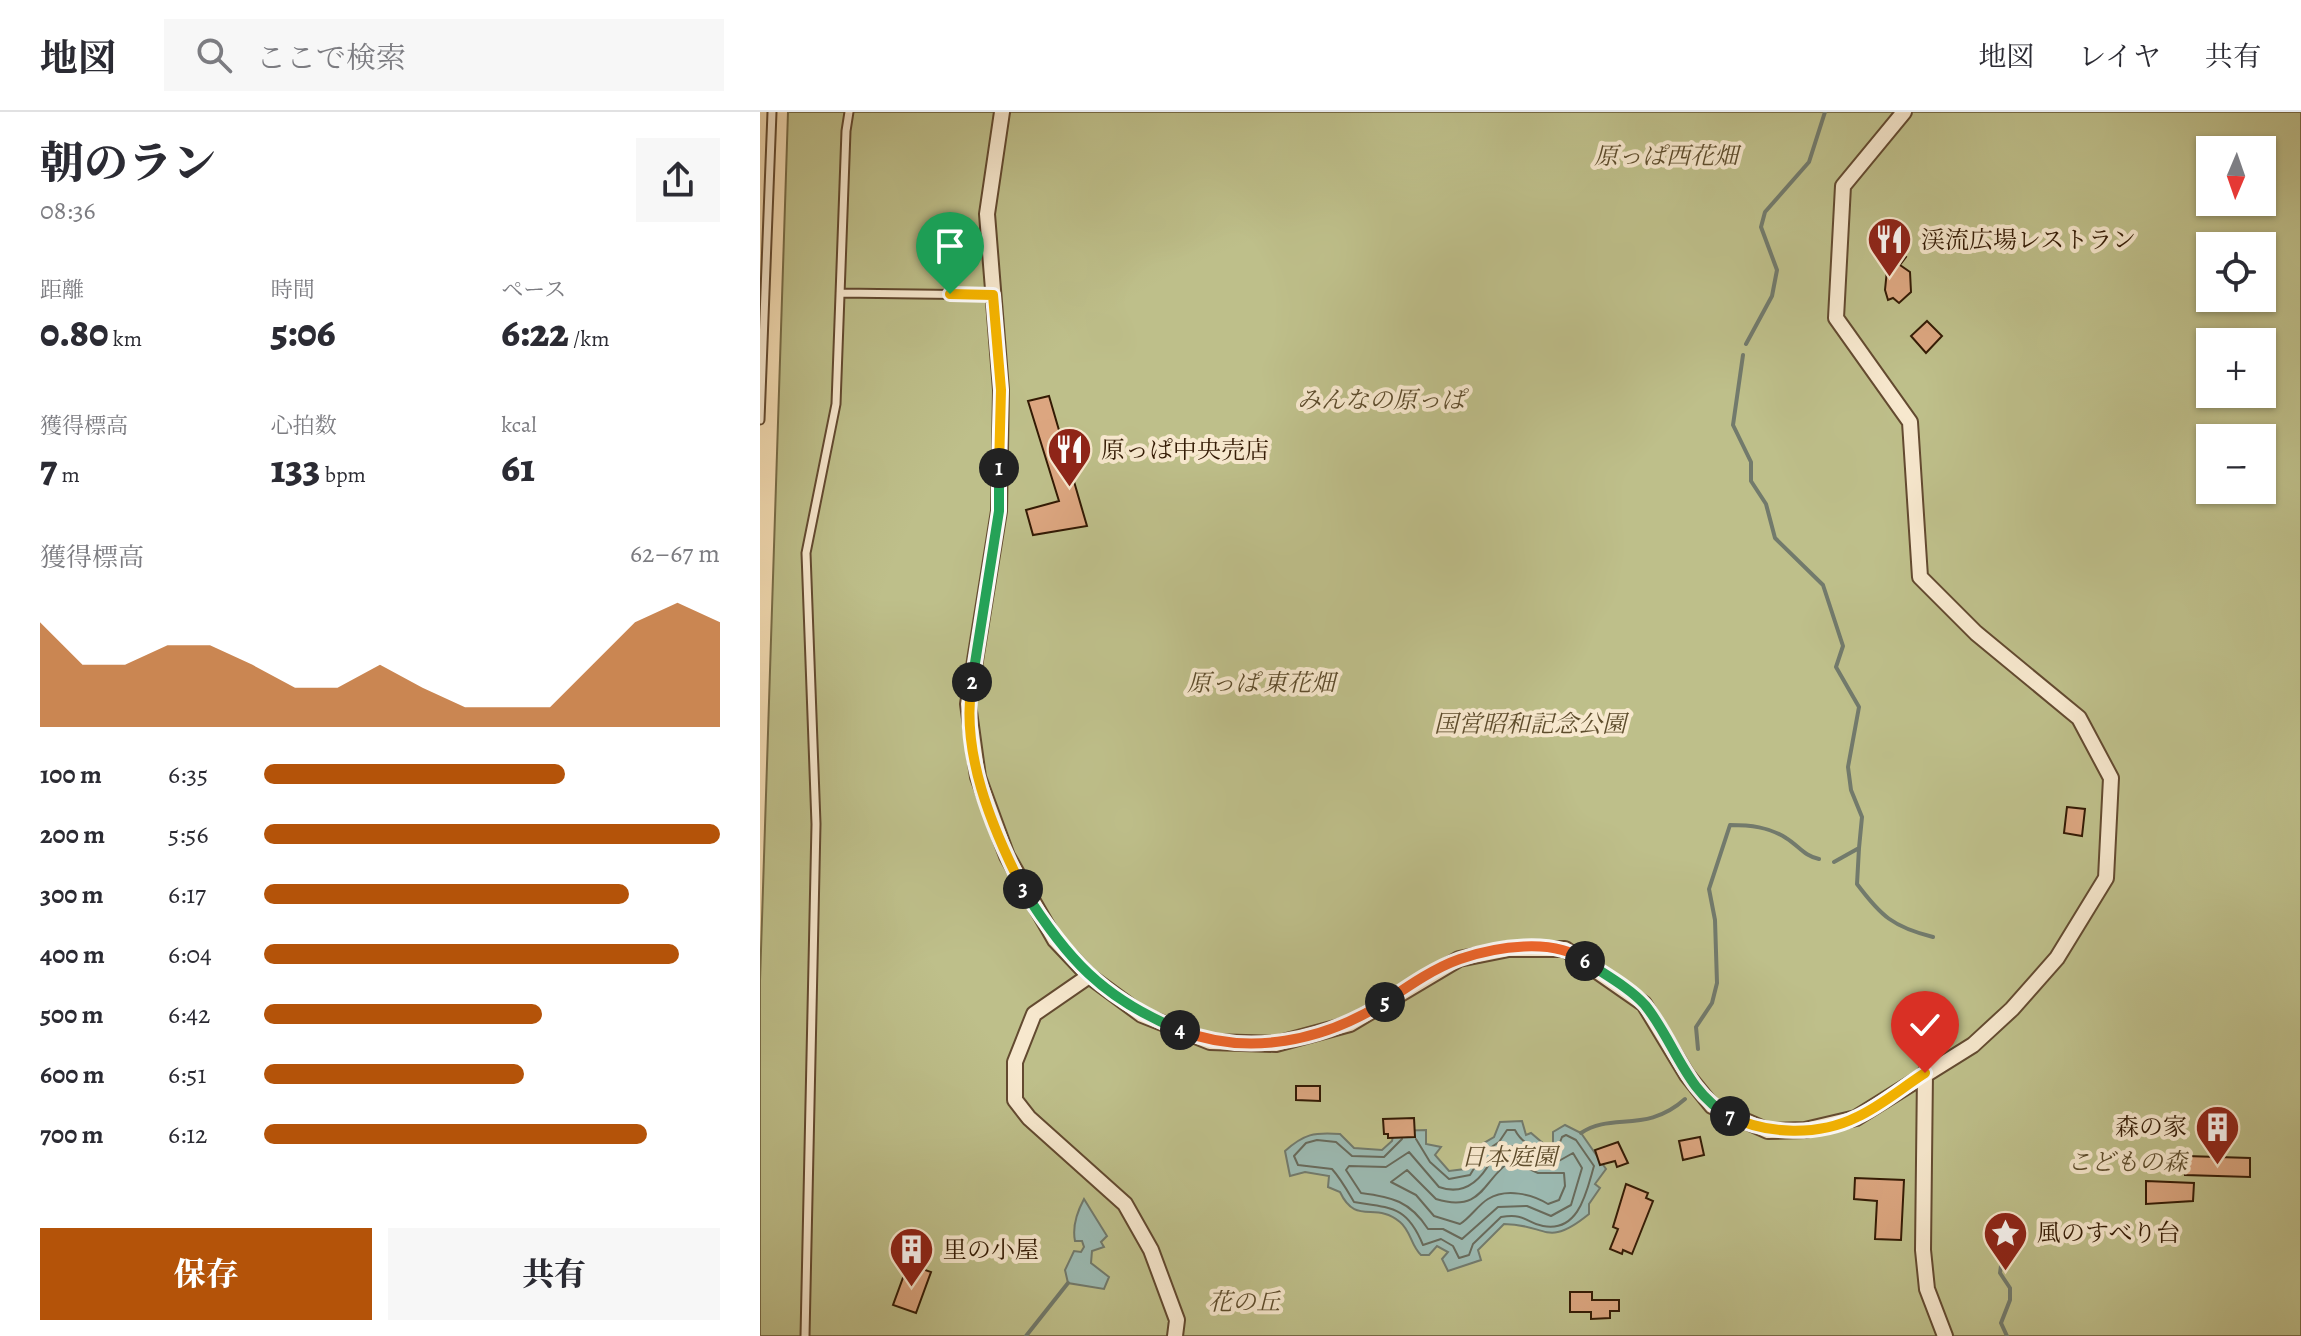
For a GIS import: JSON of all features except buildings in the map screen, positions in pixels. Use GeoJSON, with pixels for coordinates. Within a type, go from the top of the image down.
{"type":"FeatureCollection","features":[{"type":"Feature","properties":{"kind":"street"},"geometry":{"type":"LineString","coordinates":[[1002,112],[987,214],[1001,390],[999,511],[968,704],[978,777],[1007,856],[1055,940],[1089,976],[1142,1015],[1210,1042],[1276,1044],[1350,1024],[1459,959],[1509,949],[1553,948],[1578,955],[1644,1004],[1687,1075],[1712,1106],[1768,1131],[1805,1130],[1856,1118],[1973,1045],[2012,1009],[2057,958],[2106,878],[2111,778],[2079,718],[2024,669],[1976,633],[1920,577],[1910,422],[1836,318],[1843,186],[1904,112]]}},
{"type":"Feature","properties":{"kind":"street"},"geometry":{"type":"LineString","coordinates":[[1089,976],[1034,1014],[1015,1062],[1015,1100],[1029,1118],[1125,1204],[1151,1250],[1177,1320],[1175,1336]]}},
{"type":"Feature","properties":{"kind":"street"},"geometry":{"type":"LineString","coordinates":[[1925,1073],[1923,1250],[1927,1289],[1945,1336]]}},
{"type":"Feature","properties":{"kind":"lane"},"geometry":{"type":"LineString","coordinates":[[760,112],[772,112],[764,196],[760,420]]}},
{"type":"Feature","properties":{"kind":"lane"},"geometry":{"type":"LineString","coordinates":[[805,1336],[816,824],[806,553],[836,404],[849,112]]}},
{"type":"Feature","properties":{"kind":"lane"},"geometry":{"type":"LineString","coordinates":[[840,293],[993,295]]}},
{"type":"Feature","properties":{"kind":"green space","name":"国営昭和記念公園"},"geometry":{"type":"Polygon","coordinates":[[[788,112],[2301,112],[2301,1336],[760,1336],[760,981],[788,112]]]}},
{"type":"Feature","properties":{"kind":"water"},"geometry":{"type":"Polygon","coordinates":[[[1522,1121],[1526,1135],[1531,1133],[1544,1144],[1553,1144],[1553,1132],[1565,1125],[1581,1133],[1606,1169],[1595,1184],[1600,1188],[1589,1204],[1589,1214],[1555,1233],[1504,1224],[1478,1250],[1481,1260],[1448,1271],[1442,1259],[1448,1252],[1437,1246],[1429,1255],[1421,1255],[1400,1222],[1382,1213],[1353,1208],[1340,1192],[1328,1187],[1329,1176],[1305,1172],[1290,1176],[1285,1151],[1310,1135],[1323,1133],[1340,1134],[1354,1148],[1382,1150],[1392,1141],[1394,1131],[1426,1130],[1426,1144],[1441,1147],[1435,1155],[1449,1171],[1465,1169],[1477,1147],[1494,1137],[1500,1122],[1522,1121]]]}},
{"type":"Feature","properties":{"kind":"water"},"geometry":{"type":"Polygon","coordinates":[[[1084,1199],[1107,1236],[1101,1242],[1104,1247],[1092,1251],[1091,1263],[1109,1277],[1104,1289],[1068,1283],[1065,1270],[1074,1251],[1081,1252],[1084,1247],[1082,1241],[1075,1241],[1074,1230],[1084,1199]]]}},
{"type":"Feature","properties":{"kind":"waterway"},"geometry":{"type":"LineString","coordinates":[[1746,344],[1772,296],[1777,270],[1761,227],[1765,212],[1809,162],[1825,112]]}},
{"type":"Feature","properties":{"kind":"waterway"},"geometry":{"type":"LineString","coordinates":[[1743,355],[1733,425],[1751,462],[1751,481],[1766,504],[1775,538],[1823,585],[1843,646],[1836,667],[1859,707],[1848,767],[1851,790],[1862,817],[1859,848],[1834,862]]}},
{"type":"Feature","properties":{"kind":"waterway"},"geometry":{"type":"LineString","coordinates":[[1698,1049],[1696,1027],[1712,1003],[1717,983],[1715,920],[1709,889],[1730,825],[1773,831],[1809,856],[1819,859]]}},
{"type":"Feature","properties":{"kind":"waterway"},"geometry":{"type":"LineString","coordinates":[[1859,848],[1857,884],[1866,895],[1889,919],[1933,937]]}},
{"type":"Feature","properties":{"kind":"waterway"},"geometry":{"type":"LineString","coordinates":[[1581,1133],[1605,1124],[1657,1116],[1685,1099]]}},
{"type":"Feature","properties":{"kind":"waterway"},"geometry":{"type":"LineString","coordinates":[[2004,1245],[2000,1273],[2010,1288],[2010,1300],[2001,1323],[2007,1336]]}},
{"type":"Feature","properties":{"kind":"waterway"},"geometry":{"type":"LineString","coordinates":[[1026,1336],[1068,1283]]}},
{"type":"Feature","properties":{"kind":"place","name":"渓流広場レストラン"},"geometry":{"type":"Point","coordinates":[1890,279]}},
{"type":"Feature","properties":{"kind":"place","name":"原っぱ中央売店"},"geometry":{"type":"Point","coordinates":[1070,489]}},
{"type":"Feature","properties":{"kind":"place","name":"森の家"},"geometry":{"type":"Point","coordinates":[2218,1166]}},
{"type":"Feature","properties":{"kind":"place","name":"風のすべり台"},"geometry":{"type":"Point","coordinates":[2006,1272]}},
{"type":"Feature","properties":{"kind":"place","name":"里の小屋"},"geometry":{"type":"Point","coordinates":[912,1289]}},
{"type":"Feature","properties":{"kind":"route"},"geometry":{"type":"LineString","coordinates":[[950,294],[993,295],[1001,390],[999,511],[968,704],[978,777],[1007,856],[1023,888],[1055,940],[1089,976],[1142,1015],[1210,1042],[1276,1044],[1350,1024],[1459,959],[1509,949],[1565,949],[1578,955],[1644,1004],[1687,1075],[1712,1106],[1768,1131],[1805,1130],[1856,1118],[1925,1073]]}},
{"type":"Feature","properties":{"kind":"park label","name":"原っぱ西花畑"},"geometry":{"type":"Point","coordinates":[1666,156]}},
{"type":"Feature","properties":{"kind":"park label","name":"みんなの原っぱ"},"geometry":{"type":"Point","coordinates":[1381,400]}},
{"type":"Feature","properties":{"kind":"park label","name":"原っぱ 東花畑"},"geometry":{"type":"Point","coordinates":[1261,683]}},
{"type":"Feature","properties":{"kind":"park label","name":"日本庭園"},"geometry":{"type":"Point","coordinates":[1509,1157]}},
{"type":"Feature","properties":{"kind":"park label","name":"こどもの森"},"geometry":{"type":"Point","coordinates":[2127,1162]}},
{"type":"Feature","properties":{"kind":"park label","name":"花の丘"},"geometry":{"type":"Point","coordinates":[1244,1302]}}]}
